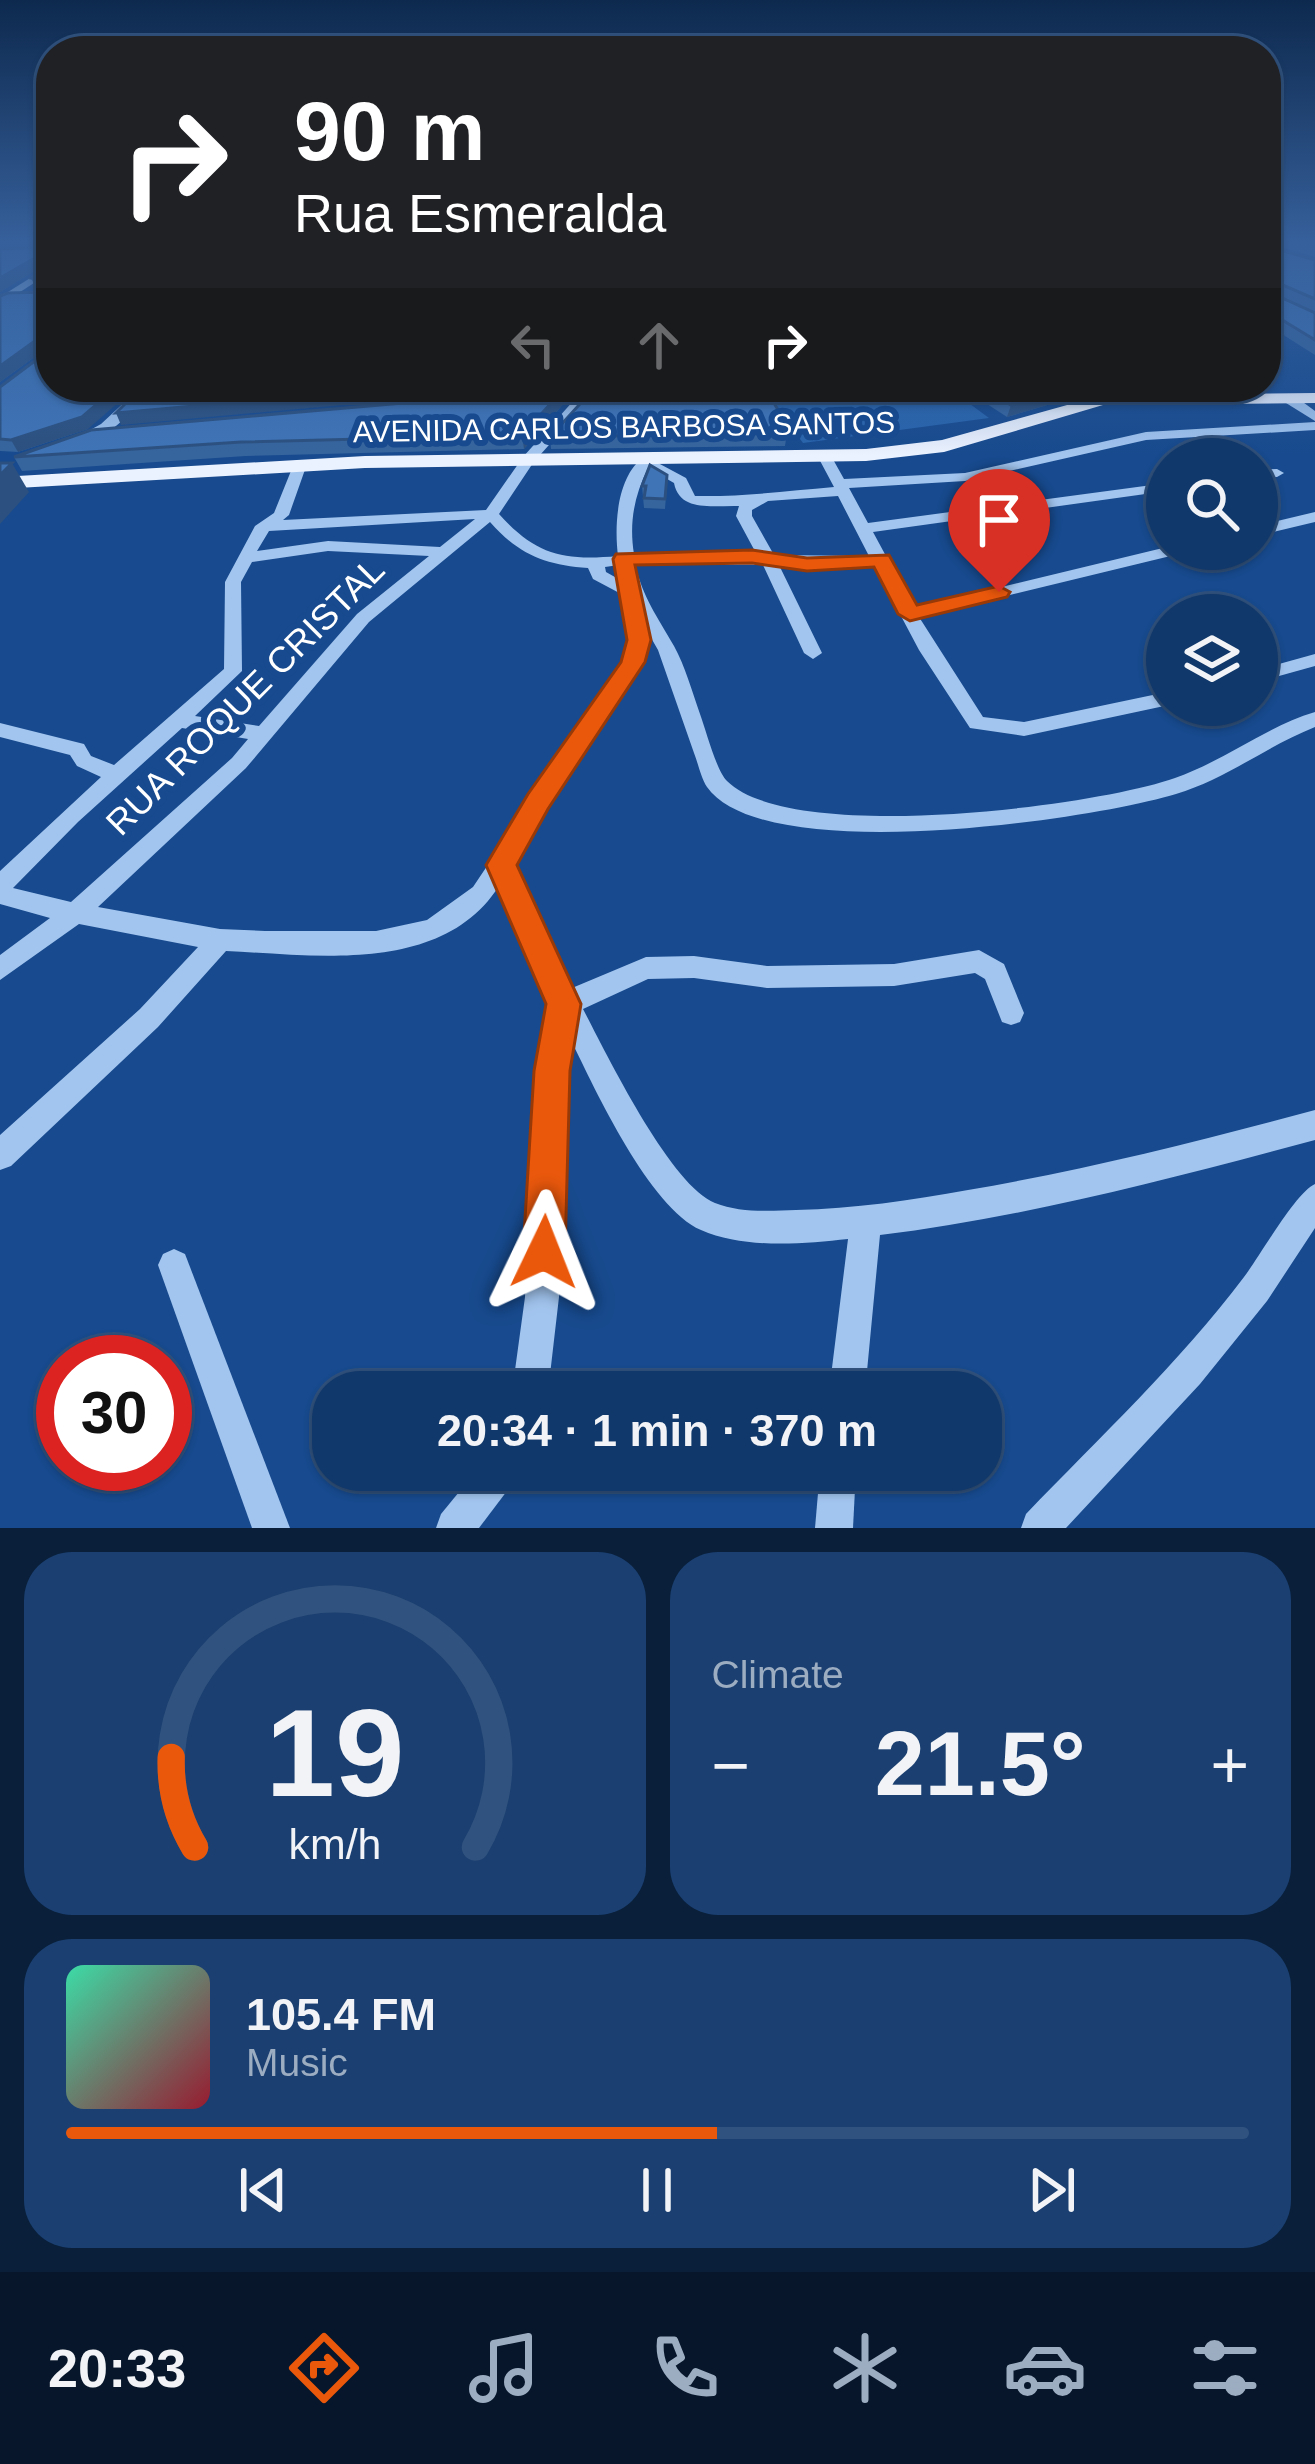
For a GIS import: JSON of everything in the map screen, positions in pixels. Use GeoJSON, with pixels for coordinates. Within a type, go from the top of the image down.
{"type":"FeatureCollection","features":[{"type":"Feature","properties":{"kind":"main road","name":"AVENIDA CARLOS BARBOSA SANTOS"},"geometry":{"type":"LineString","coordinates":[[1281,400],[1315,398]]}},
{"type":"Feature","properties":{"kind":"main road","name":"AVENIDA CARLOS BARBOSA SANTOS"},"geometry":{"type":"LineString","coordinates":[[4,472],[825,457],[944,446],[1078,404],[1184,402]]}},
{"type":"Feature","properties":{"kind":"street"},"geometry":{"type":"LineString","coordinates":[[1291,400],[1315,417]]}},
{"type":"Feature","properties":{"kind":"street"},"geometry":{"type":"LineString","coordinates":[[95,436],[132,402]]}},
{"type":"Feature","properties":{"kind":"street"},"geometry":{"type":"LineString","coordinates":[[344,412],[393,409],[374,402]]}},
{"type":"Feature","properties":{"kind":"street","name":"RUA ROQUE CRISTAL"},"geometry":{"type":"LineString","coordinates":[[0,969],[76,914],[239,763],[363,618],[491,514],[575,402]]}},
{"type":"Feature","properties":{"kind":"street"},"geometry":{"type":"LineString","coordinates":[[1073,402],[1078,404]]}},
{"type":"Feature","properties":{"kind":"street"},"geometry":{"type":"LineString","coordinates":[[300,464],[281,515],[266,526],[233,582],[233,671],[116,774],[0,890],[76,914],[220,940],[387,940],[416,935],[451,920],[481,894],[502,865],[538,801],[633,662],[639,640],[623,559],[626,502],[645,460],[681,481],[691,500],[751,502],[965,476],[1146,436],[1315,426]]}},
{"type":"Feature","properties":{"kind":"street"},"geometry":{"type":"LineString","coordinates":[[61,448],[95,436],[135,431]]}},
{"type":"Feature","properties":{"kind":"street"},"geometry":{"type":"LineString","coordinates":[[825,457],[910,614],[977,723],[1024,729],[1146,703]]}},
{"type":"Feature","properties":{"kind":"street"},"geometry":{"type":"LineString","coordinates":[[865,528],[1146,490]]}},
{"type":"Feature","properties":{"kind":"street"},"geometry":{"type":"LineString","coordinates":[[751,502],[744,516],[813,653]]}},
{"type":"Feature","properties":{"kind":"street"},"geometry":{"type":"LineString","coordinates":[[266,526],[491,514],[523,551],[561,561],[767,559],[807,565],[881,560]]}},
{"type":"Feature","properties":{"kind":"street"},"geometry":{"type":"LineString","coordinates":[[1278,526],[1315,517]]}},
{"type":"Feature","properties":{"kind":"street"},"geometry":{"type":"LineString","coordinates":[[244,558],[328,546],[441,552]]}},
{"type":"Feature","properties":{"kind":"street"},"geometry":{"type":"LineString","coordinates":[[910,614],[1146,557]]}},
{"type":"Feature","properties":{"kind":"street"},"geometry":{"type":"LineString","coordinates":[[595,562],[599,575],[632,593],[667,650],[716,784],[729,801],[784,819],[856,825],[948,820],[1142,796],[1204,775],[1315,719]]}},
{"type":"Feature","properties":{"kind":"street"},"geometry":{"type":"LineString","coordinates":[[1278,670],[1315,660]]}},
{"type":"Feature","properties":{"kind":"street"},"geometry":{"type":"LineString","coordinates":[[178,721],[262,734]]}},
{"type":"Feature","properties":{"kind":"street"},"geometry":{"type":"LineString","coordinates":[[0,730],[77,749],[84,761],[116,774]]}},
{"type":"Feature","properties":{"kind":"street"},"geometry":{"type":"LineString","coordinates":[[502,865],[563,1004],[652,1159],[680,1196],[704,1217],[738,1226],[866,1222],[1072,1183],[1315,1124]]}},
{"type":"Feature","properties":{"kind":"street"},"geometry":{"type":"LineString","coordinates":[[0,1155],[149,1018],[220,940]]}},
{"type":"Feature","properties":{"kind":"street"},"geometry":{"type":"LineString","coordinates":[[563,1004],[646,968],[694,967],[767,977],[894,975],[979,961],[994,972],[1011,1013]]}},
{"type":"Feature","properties":{"kind":"street"},"geometry":{"type":"LineString","coordinates":[[533,1371],[542,1297],[552,1071],[563,1004]]}},
{"type":"Feature","properties":{"kind":"street"},"geometry":{"type":"LineString","coordinates":[[1040,1528],[1228,1327],[1312,1210]]}},
{"type":"Feature","properties":{"kind":"street"},"geometry":{"type":"LineString","coordinates":[[849,1371],[866,1222]]}},
{"type":"Feature","properties":{"kind":"street"},"geometry":{"type":"LineString","coordinates":[[173,1264],[271,1528]]}},
{"type":"Feature","properties":{"kind":"street"},"geometry":{"type":"LineString","coordinates":[[455,1528],[484,1491]]}},
{"type":"Feature","properties":{"kind":"street"},"geometry":{"type":"LineString","coordinates":[[834,1528],[837,1491]]}},
{"type":"Feature","properties":{"kind":"shaded area"},"geometry":{"type":"Polygon","coordinates":[[[772,402],[967,402],[989,418],[803,443],[772,402]]]}},
{"type":"Feature","properties":{"kind":"building"},"geometry":{"type":"Polygon","coordinates":[[[0,312],[36,312],[36,340],[0,366],[0,312]]]}},
{"type":"Feature","properties":{"kind":"building"},"geometry":{"type":"Polygon","coordinates":[[[1281,312],[1315,313],[1315,340],[1281,319],[1281,312]]]}},
{"type":"Feature","properties":{"kind":"building"},"geometry":{"type":"Polygon","coordinates":[[[36,360],[36,402],[100,402],[82,417],[11,440],[0,439],[0,387],[36,360]]]}},
{"type":"Feature","properties":{"kind":"building"},"geometry":{"type":"Polygon","coordinates":[[[127,402],[239,402],[116,413],[127,402]]]}},
{"type":"Feature","properties":{"kind":"building"},"geometry":{"type":"Polygon","coordinates":[[[414,402],[552,402],[522,435],[241,442],[14,457],[91,430],[414,402]]]}},
{"type":"Feature","properties":{"kind":"building"},"geometry":{"type":"Polygon","coordinates":[[[582,402],[773,402],[787,433],[550,437],[582,402]]]}},
{"type":"Feature","properties":{"kind":"building"},"geometry":{"type":"Polygon","coordinates":[[[650,465],[667,475],[665,499],[644,498],[646,486],[642,486],[650,465]]]}},
{"type":"Feature","properties":{"kind":"route"},"geometry":{"type":"LineString","coordinates":[[544,1252],[552,1071],[563,1004],[502,865],[538,801],[633,662],[639,640],[623,559],[752,556],[807,565],[881,560],[910,614],[999,592]]}}]}
